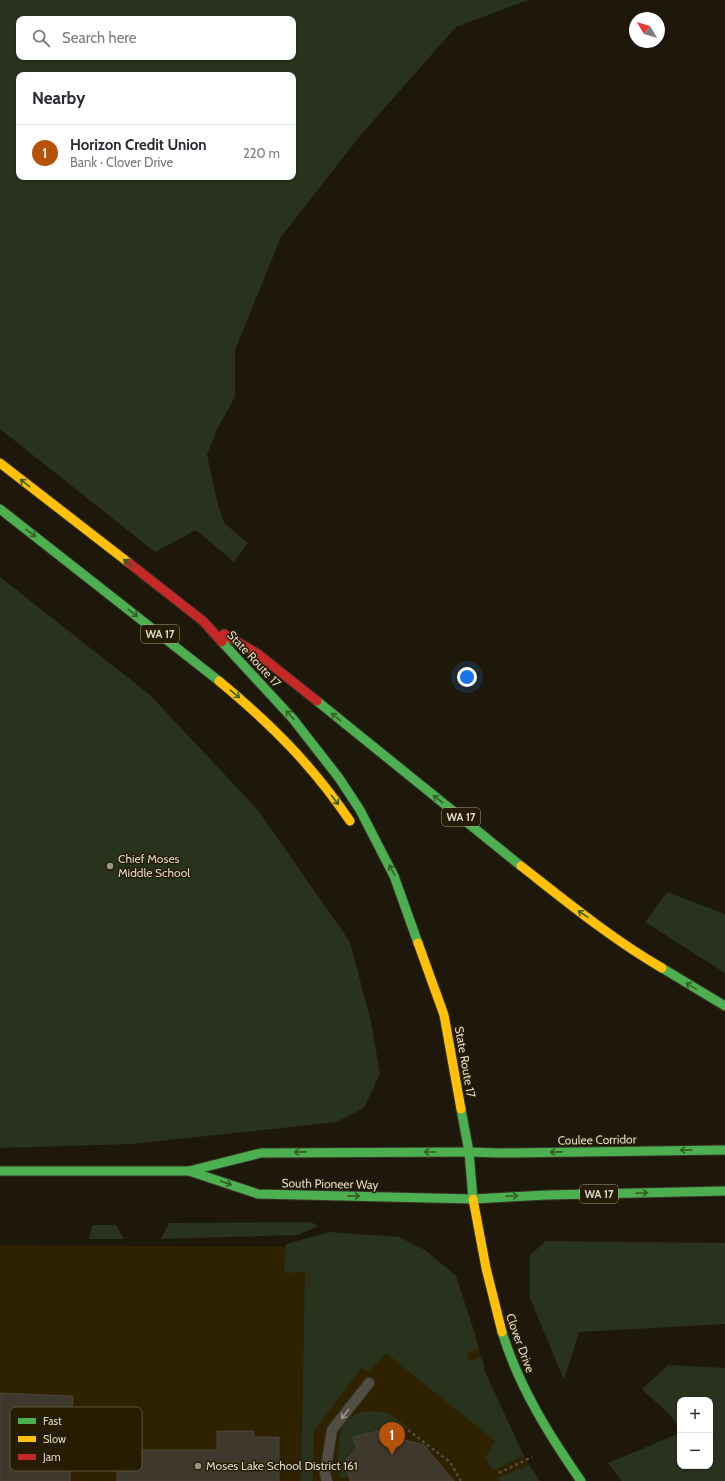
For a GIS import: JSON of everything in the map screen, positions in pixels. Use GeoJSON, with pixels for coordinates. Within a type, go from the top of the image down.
{"type":"FeatureCollection","features":[{"type":"Feature","properties":{"kind":"main road","name":"State Route 17"},"geometry":{"type":"LineString","coordinates":[[0,463],[203,621],[293,719],[339,778],[360,810],[394,876],[416,933],[444,1015],[469,1152],[474,1199]]}},
{"type":"Feature","properties":{"kind":"main road","name":"WA 17"},"geometry":{"type":"LineString","coordinates":[[0,509],[251,706],[312,769],[345,812],[353,826]]}},
{"type":"Feature","properties":{"kind":"main road","name":"WA 17"},"geometry":{"type":"LineString","coordinates":[[203,621],[258,654],[574,908],[631,950],[725,1006]]}},
{"type":"Feature","properties":{"kind":"main road","name":"State Route 17"},"geometry":{"type":"LineString","coordinates":[[378,866],[416,933]]}},
{"type":"Feature","properties":{"kind":"main road","name":"Coulee Corridor"},"geometry":{"type":"LineString","coordinates":[[469,1152],[499,1153],[725,1150]]}},
{"type":"Feature","properties":{"kind":"main road","name":"South Pioneer Way"},"geometry":{"type":"LineString","coordinates":[[0,1171],[189,1171],[261,1153],[469,1152]]}},
{"type":"Feature","properties":{"kind":"main road","name":"South Pioneer Way"},"geometry":{"type":"LineString","coordinates":[[189,1171],[258,1194],[474,1199]]}},
{"type":"Feature","properties":{"kind":"main road","name":"WA 17"},"geometry":{"type":"LineString","coordinates":[[474,1199],[547,1195],[725,1191]]}},
{"type":"Feature","properties":{"kind":"main road","name":"Clover Drive"},"geometry":{"type":"LineString","coordinates":[[474,1199],[485,1263],[498,1319],[520,1379],[546,1430],[581,1481]]}},
{"type":"Feature","properties":{"kind":"lane"},"geometry":{"type":"LineString","coordinates":[[327,1481],[325,1473],[332,1430],[369,1383]]}},
{"type":"Feature","properties":{"kind":"path"},"geometry":{"type":"LineString","coordinates":[[408,1430],[450,1462],[461,1481]]}},
{"type":"Feature","properties":{"kind":"path"},"geometry":{"type":"LineString","coordinates":[[499,1473],[532,1457]]}},
{"type":"Feature","properties":{"kind":"shaded area"},"geometry":{"type":"Polygon","coordinates":[[[0,1245],[303,1247],[425,1250],[456,1276],[476,1335],[485,1372],[524,1456],[540,1481],[0,1481],[0,1245]]]}},
{"type":"Feature","properties":{"kind":"green space"},"geometry":{"type":"Polygon","coordinates":[[[0,0],[528,0],[456,27],[360,136],[281,237],[235,350],[235,397],[217,429],[207,455],[217,501],[224,523],[248,543],[234,562],[196,530],[155,552],[0,429],[0,0]]]}},
{"type":"Feature","properties":{"kind":"green space","name":"Chief Moses Middle School"},"geometry":{"type":"Polygon","coordinates":[[[0,577],[150,695],[258,810],[350,942],[371,1022],[380,1074],[364,1108],[337,1122],[132,1144],[0,1148],[0,577]]]}},
{"type":"Feature","properties":{"kind":"green space"},"geometry":{"type":"Polygon","coordinates":[[[667,892],[725,914],[725,973],[645,922],[667,892]]]}},
{"type":"Feature","properties":{"kind":"green space"},"geometry":{"type":"Polygon","coordinates":[[[311,1222],[318,1226],[298,1235],[161,1239],[169,1223],[311,1222]]]}},
{"type":"Feature","properties":{"kind":"green space"},"geometry":{"type":"Polygon","coordinates":[[[92,1225],[116,1225],[124,1239],[89,1239],[92,1225]]]}},
{"type":"Feature","properties":{"kind":"green space"},"geometry":{"type":"Polygon","coordinates":[[[329,1232],[399,1237],[425,1250],[456,1276],[479,1348],[467,1354],[470,1361],[482,1357],[485,1372],[524,1456],[493,1470],[485,1458],[495,1441],[386,1353],[369,1372],[362,1367],[314,1431],[313,1481],[301,1481],[305,1272],[284,1273],[286,1244],[329,1232]]]}},
{"type":"Feature","properties":{"kind":"green space"},"geometry":{"type":"Polygon","coordinates":[[[546,1241],[725,1243],[725,1324],[579,1332],[564,1380],[530,1298],[530,1255],[546,1241]]]}},
{"type":"Feature","properties":{"kind":"green space"},"geometry":{"type":"Polygon","coordinates":[[[668,1365],[725,1368],[725,1481],[622,1481],[608,1463],[677,1434],[677,1469],[713,1469],[713,1397],[677,1397],[677,1426],[670,1415],[642,1389],[668,1365]]]}},
{"type":"Feature","properties":{"kind":"green space"},"geometry":{"type":"Polygon","coordinates":[[[370,1411],[388,1413],[406,1425],[400,1439],[380,1439],[378,1431],[354,1437],[357,1449],[346,1460],[349,1477],[340,1478],[338,1445],[342,1429],[352,1416],[370,1411]]]}},
{"type":"Feature","properties":{"kind":"green space"},"geometry":{"type":"Polygon","coordinates":[[[529,1465],[540,1481],[500,1481],[498,1478],[529,1465]]]}},
{"type":"Feature","properties":{"kind":"building"},"geometry":{"type":"Polygon","coordinates":[[[0,1393],[73,1396],[73,1407],[10,1407],[10,1471],[70,1471],[70,1481],[0,1481],[0,1393]]]}},
{"type":"Feature","properties":{"kind":"building","name":"Moses Lake School District 161"},"geometry":{"type":"Polygon","coordinates":[[[217,1431],[254,1431],[254,1437],[279,1437],[279,1481],[117,1481],[117,1471],[142,1471],[142,1450],[217,1450],[217,1431]]]}},
{"type":"Feature","properties":{"kind":"building"},"geometry":{"type":"Polygon","coordinates":[[[378,1431],[380,1439],[400,1439],[424,1445],[454,1481],[350,1481],[346,1460],[357,1449],[353,1437],[378,1431]]]}},
{"type":"Feature","properties":{"kind":"traffic: fast"},"geometry":{"type":"LineString","coordinates":[[0,509],[219,681]]}},
{"type":"Feature","properties":{"kind":"traffic: fast"},"geometry":{"type":"LineString","coordinates":[[222,642],[293,719],[339,778],[360,810],[394,876],[418,943]]}},
{"type":"Feature","properties":{"kind":"traffic: fast"},"geometry":{"type":"LineString","coordinates":[[317,701],[521,866]]}},
{"type":"Feature","properties":{"kind":"traffic: fast"},"geometry":{"type":"LineString","coordinates":[[662,968],[725,1006]]}},
{"type":"Feature","properties":{"kind":"traffic: fast"},"geometry":{"type":"LineString","coordinates":[[461,1109],[469,1152],[473,1199],[547,1195],[725,1191]]}},
{"type":"Feature","properties":{"kind":"traffic: fast"},"geometry":{"type":"LineString","coordinates":[[469,1152],[499,1153],[725,1150]]}},
{"type":"Feature","properties":{"kind":"traffic: fast"},"geometry":{"type":"LineString","coordinates":[[0,1171],[189,1171],[261,1153],[469,1152]]}},
{"type":"Feature","properties":{"kind":"traffic: fast"},"geometry":{"type":"LineString","coordinates":[[189,1171],[258,1194],[473,1199]]}},
{"type":"Feature","properties":{"kind":"traffic: fast"},"geometry":{"type":"LineString","coordinates":[[502,1332],[517,1372],[536,1410],[581,1481]]}},
{"type":"Feature","properties":{"kind":"traffic: slow"},"geometry":{"type":"LineString","coordinates":[[0,463],[129,563]]}},
{"type":"Feature","properties":{"kind":"traffic: slow"},"geometry":{"type":"LineString","coordinates":[[219,681],[273,729],[306,763],[350,821]]}},
{"type":"Feature","properties":{"kind":"traffic: slow"},"geometry":{"type":"LineString","coordinates":[[521,866],[625,945],[662,968]]}},
{"type":"Feature","properties":{"kind":"traffic: slow"},"geometry":{"type":"LineString","coordinates":[[418,943],[444,1015],[461,1109]]}},
{"type":"Feature","properties":{"kind":"traffic: slow"},"geometry":{"type":"LineString","coordinates":[[473,1199],[486,1268],[502,1332]]}},
{"type":"Feature","properties":{"kind":"traffic: jam"},"geometry":{"type":"LineString","coordinates":[[129,563],[203,621],[222,642]]}},
{"type":"Feature","properties":{"kind":"traffic: jam"},"geometry":{"type":"LineString","coordinates":[[224,634],[258,654],[317,701]]}},
{"type":"Feature","properties":{"kind":"place","name":"Chief Moses Middle School"},"geometry":{"type":"Point","coordinates":[110,866]}},
{"type":"Feature","properties":{"kind":"place","name":"Horizon Credit Union"},"geometry":{"type":"Point","coordinates":[392,1455]}},
{"type":"Feature","properties":{"kind":"place","name":"Moses Lake School District 161"},"geometry":{"type":"Point","coordinates":[198,1466]}}]}
